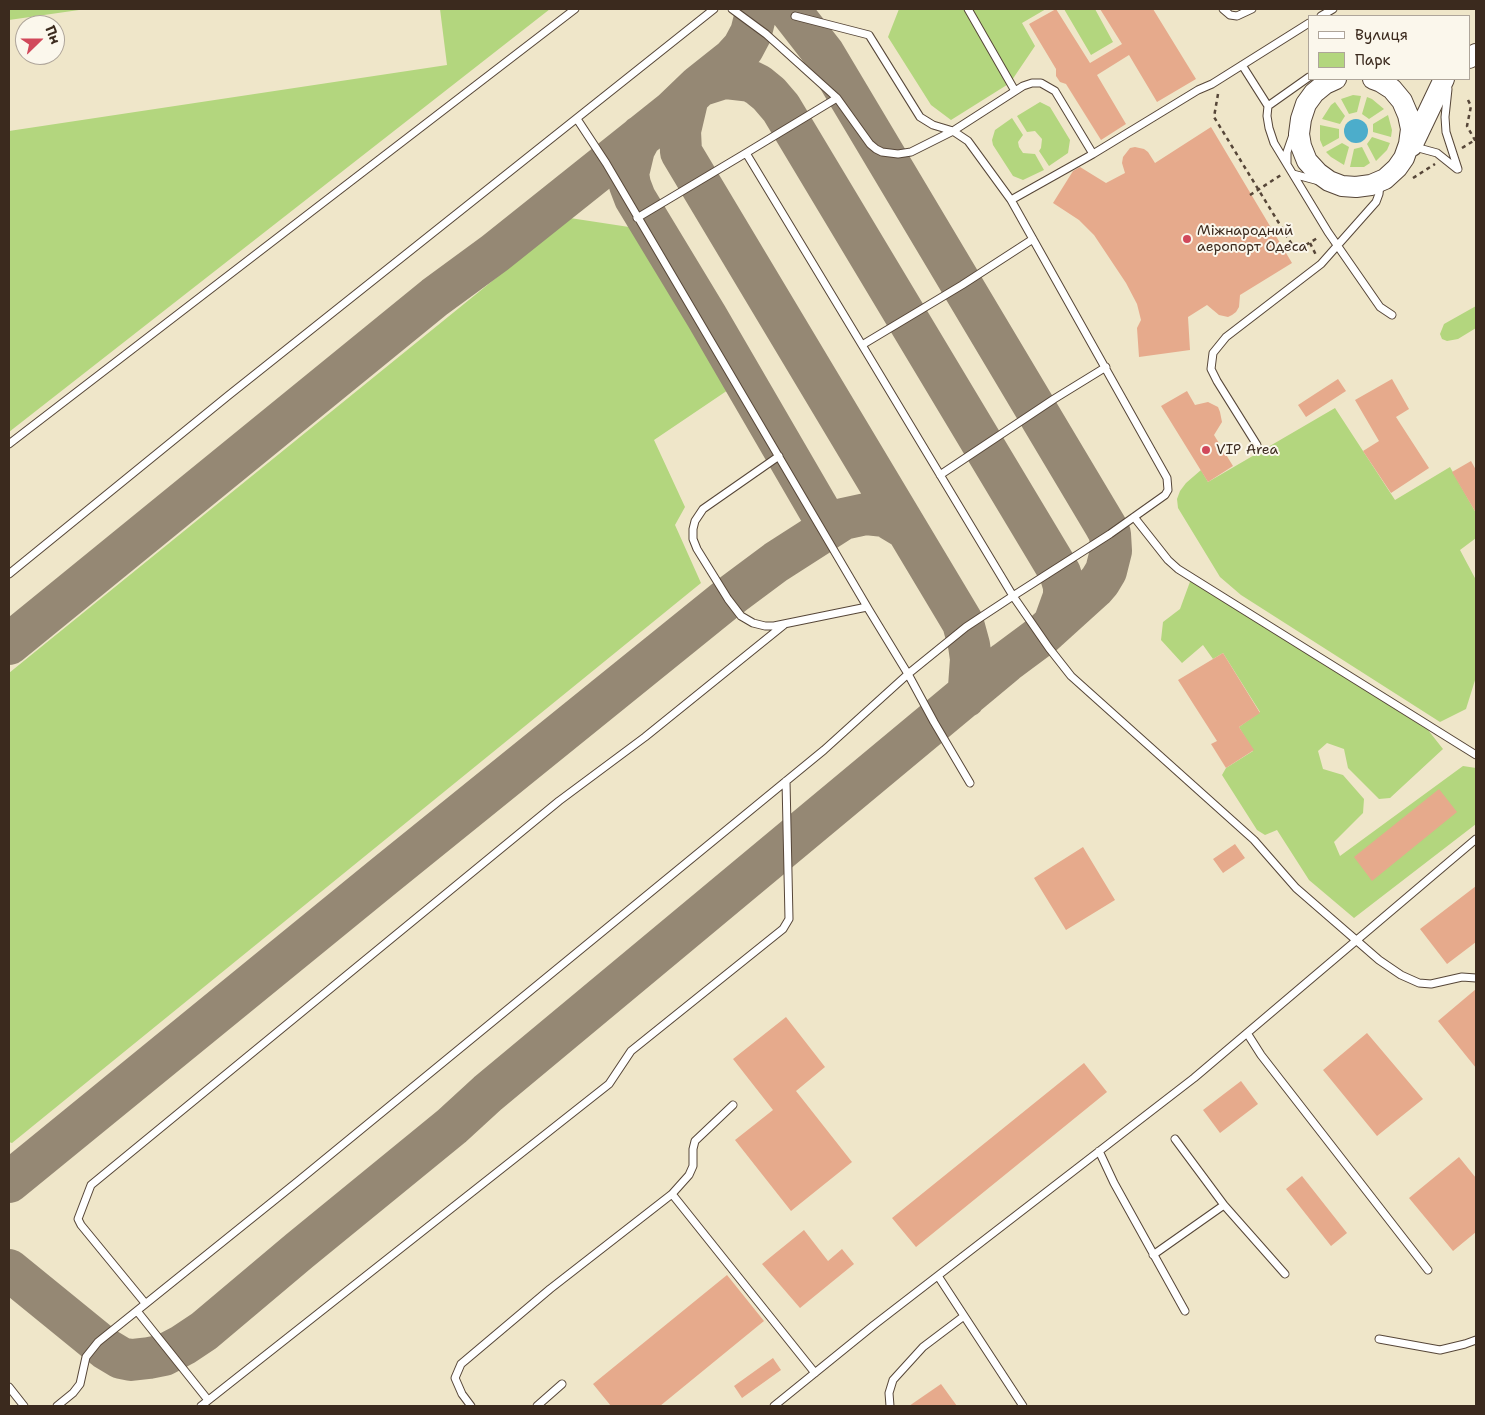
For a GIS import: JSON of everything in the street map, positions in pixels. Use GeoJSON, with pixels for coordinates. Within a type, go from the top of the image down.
{"type":"FeatureCollection","features":[{"type":"Feature","properties":{"kind":"main road"},"geometry":{"type":"LineString","coordinates":[[1334,80],[1314,93],[1306,104],[1299,134],[1301,146],[1307,160],[1318,173],[1329,181],[1342,186],[1356,187],[1371,185],[1380,181],[1397,168],[1408,152],[1444,80]]}},
{"type":"Feature","properties":{"kind":"main road"},"geometry":{"type":"LineString","coordinates":[[1376,80],[1392,90],[1402,101],[1411,129],[1408,152]]}},
{"type":"Feature","properties":{"kind":"lane"},"geometry":{"type":"LineString","coordinates":[[9,444],[575,9]]}},
{"type":"Feature","properties":{"kind":"lane"},"geometry":{"type":"LineString","coordinates":[[9,574],[222,401],[714,9]]}},
{"type":"Feature","properties":{"kind":"lane"},"geometry":{"type":"LineString","coordinates":[[732,9],[766,34],[837,98],[870,144],[882,152],[906,154],[953,131],[1015,91],[1032,83],[1042,83],[1055,91],[1093,154]]}},
{"type":"Feature","properties":{"kind":"lane"},"geometry":{"type":"LineString","coordinates":[[968,9],[1015,91]]}},
{"type":"Feature","properties":{"kind":"lane"},"geometry":{"type":"LineString","coordinates":[[1223,9],[1230,15],[1237,16],[1252,9]]}},
{"type":"Feature","properties":{"kind":"lane"},"geometry":{"type":"LineString","coordinates":[[1322,15],[1333,9]]}},
{"type":"Feature","properties":{"kind":"lane"},"geometry":{"type":"LineString","coordinates":[[57,1406],[80,1384],[86,1357],[92,1348],[145,1303],[274,1200],[824,750],[908,674],[966,627],[1134,517],[1165,495],[1168,490],[1167,478],[1011,200],[968,141],[953,131],[933,125],[920,117],[868,35],[795,16]]}},
{"type":"Feature","properties":{"kind":"lane"},"geometry":{"type":"LineString","coordinates":[[1011,200],[1093,154],[1308,25]]}},
{"type":"Feature","properties":{"kind":"lane"},"geometry":{"type":"LineString","coordinates":[[1242,65],[1268,106],[1268,128],[1274,143],[1337,246],[1380,307],[1392,315]]}},
{"type":"Feature","properties":{"kind":"lane"},"geometry":{"type":"LineString","coordinates":[[1268,106],[1308,78]]}},
{"type":"Feature","properties":{"kind":"lane"},"geometry":{"type":"LineString","coordinates":[[1408,152],[1437,153],[1458,169],[1446,132],[1446,102],[1451,80]]}},
{"type":"Feature","properties":{"kind":"lane"},"geometry":{"type":"LineString","coordinates":[[637,218],[837,98]]}},
{"type":"Feature","properties":{"kind":"lane"},"geometry":{"type":"LineString","coordinates":[[577,119],[606,163],[908,674],[970,783]]}},
{"type":"Feature","properties":{"kind":"lane"},"geometry":{"type":"LineString","coordinates":[[1287,164],[1290,138],[1301,119]]}},
{"type":"Feature","properties":{"kind":"lane"},"geometry":{"type":"LineString","coordinates":[[746,153],[1013,596],[1071,676],[1254,840],[1296,888],[1379,960],[1401,975],[1419,983],[1431,984],[1462,977],[1476,978]]}},
{"type":"Feature","properties":{"kind":"lane"},"geometry":{"type":"LineString","coordinates":[[1293,174],[1342,186]]}},
{"type":"Feature","properties":{"kind":"lane"},"geometry":{"type":"LineString","coordinates":[[1257,445],[1217,381],[1212,369],[1213,353],[1226,337],[1321,264],[1376,202],[1380,181]]}},
{"type":"Feature","properties":{"kind":"lane"},"geometry":{"type":"LineString","coordinates":[[862,345],[955,290],[1033,239]]}},
{"type":"Feature","properties":{"kind":"lane"},"geometry":{"type":"LineString","coordinates":[[940,475],[1054,399],[1106,367]]}},
{"type":"Feature","properties":{"kind":"lane"},"geometry":{"type":"LineString","coordinates":[[779,456],[703,509],[695,521],[693,529],[696,550],[728,599],[746,620],[765,626],[785,624],[867,607]]}},
{"type":"Feature","properties":{"kind":"lane"},"geometry":{"type":"LineString","coordinates":[[1134,517],[1168,560],[1178,569],[1476,755]]}},
{"type":"Feature","properties":{"kind":"lane"},"geometry":{"type":"LineString","coordinates":[[145,1303],[78,1219],[91,1185],[559,801],[645,736],[785,624]]}},
{"type":"Feature","properties":{"kind":"lane"},"geometry":{"type":"LineString","coordinates":[[201,1406],[609,1084],[631,1052],[783,929],[789,919],[786,781]]}},
{"type":"Feature","properties":{"kind":"lane"},"geometry":{"type":"LineString","coordinates":[[774,1406],[938,1276],[1194,1078],[1476,839]]}},
{"type":"Feature","properties":{"kind":"lane"},"geometry":{"type":"LineString","coordinates":[[1247,1033],[1267,1063],[1428,1270]]}},
{"type":"Feature","properties":{"kind":"lane"},"geometry":{"type":"LineString","coordinates":[[471,1406],[462,1394],[455,1378],[461,1364],[550,1289],[672,1194],[689,1176],[693,1166],[695,1141],[733,1105]]}},
{"type":"Feature","properties":{"kind":"lane"},"geometry":{"type":"LineString","coordinates":[[1176,1139],[1224,1205],[1285,1274]]}},
{"type":"Feature","properties":{"kind":"lane"},"geometry":{"type":"LineString","coordinates":[[1099,1151],[1114,1184],[1185,1311]]}},
{"type":"Feature","properties":{"kind":"lane"},"geometry":{"type":"LineString","coordinates":[[672,1194],[814,1373]]}},
{"type":"Feature","properties":{"kind":"lane"},"geometry":{"type":"LineString","coordinates":[[1153,1255],[1224,1205]]}},
{"type":"Feature","properties":{"kind":"lane"},"geometry":{"type":"LineString","coordinates":[[938,1276],[1023,1406]]}},
{"type":"Feature","properties":{"kind":"lane"},"geometry":{"type":"LineString","coordinates":[[137,1310],[208,1400]]}},
{"type":"Feature","properties":{"kind":"lane"},"geometry":{"type":"LineString","coordinates":[[890,1406],[889,1393],[893,1380],[923,1347],[964,1316]]}},
{"type":"Feature","properties":{"kind":"lane"},"geometry":{"type":"LineString","coordinates":[[1379,1339],[1440,1350],[1476,1340]]}},
{"type":"Feature","properties":{"kind":"lane"},"geometry":{"type":"LineString","coordinates":[[537,1406],[562,1384]]}},
{"type":"Feature","properties":{"kind":"lane"},"geometry":{"type":"LineString","coordinates":[[9,1387],[24,1406]]}},
{"type":"Feature","properties":{"kind":"path"},"geometry":{"type":"LineString","coordinates":[[1468,100],[1471,106],[1467,126],[1476,142]]}},
{"type":"Feature","properties":{"kind":"green space"},"geometry":{"type":"Polygon","coordinates":[[[9,9],[86,9],[44,15],[15,15],[15,19],[9,20],[9,9]]]}},
{"type":"Feature","properties":{"kind":"green space"},"geometry":{"type":"Polygon","coordinates":[[[440,9],[550,9],[9,432],[9,131],[447,65],[440,9]]]}},
{"type":"Feature","properties":{"kind":"green space"},"geometry":{"type":"Polygon","coordinates":[[[899,9],[1046,9],[1022,23],[1035,46],[1010,83],[951,120],[931,105],[888,37],[899,9]]]}},
{"type":"Feature","properties":{"kind":"green space"},"geometry":{"type":"Polygon","coordinates":[[[1064,9],[1095,9],[1113,42],[1091,55],[1064,9]]]}},
{"type":"Feature","properties":{"kind":"green space"},"geometry":{"type":"Polygon","coordinates":[[[1353,95],[1361,96],[1357,112],[1349,114],[1341,99],[1353,95]]]}},
{"type":"Feature","properties":{"kind":"green space"},"geometry":{"type":"Polygon","coordinates":[[[1367,97],[1384,109],[1369,119],[1362,114],[1367,97]]]}},
{"type":"Feature","properties":{"kind":"green space"},"geometry":{"type":"Polygon","coordinates":[[[1040,102],[1050,107],[1070,140],[1068,153],[1049,166],[1039,151],[1042,139],[1035,131],[1027,132],[1017,116],[1040,102]]]}},
{"type":"Feature","properties":{"kind":"green space"},"geometry":{"type":"Polygon","coordinates":[[[1335,102],[1345,116],[1340,124],[1322,119],[1335,102]]]}},
{"type":"Feature","properties":{"kind":"green space"},"geometry":{"type":"Polygon","coordinates":[[[1388,115],[1392,130],[1391,137],[1373,132],[1373,124],[1388,115]]]}},
{"type":"Feature","properties":{"kind":"green space"},"geometry":{"type":"Polygon","coordinates":[[[1012,118],[1023,135],[1018,142],[1019,147],[1023,153],[1035,154],[1044,170],[1023,180],[1013,176],[993,145],[992,140],[995,130],[1012,118]]]}},
{"type":"Feature","properties":{"kind":"green space"},"geometry":{"type":"Polygon","coordinates":[[[1320,125],[1339,129],[1339,138],[1323,147],[1320,140],[1320,125]]]}},
{"type":"Feature","properties":{"kind":"green space"},"geometry":{"type":"Polygon","coordinates":[[[1372,137],[1390,143],[1387,150],[1376,161],[1367,144],[1372,137]]]}},
{"type":"Feature","properties":{"kind":"green space"},"geometry":{"type":"Polygon","coordinates":[[[1342,143],[1349,147],[1344,165],[1326,152],[1342,143]]]}},
{"type":"Feature","properties":{"kind":"green space"},"geometry":{"type":"Polygon","coordinates":[[[1362,147],[1370,163],[1364,167],[1350,167],[1354,149],[1362,147]]]}},
{"type":"Feature","properties":{"kind":"green space"},"geometry":{"type":"Polygon","coordinates":[[[570,218],[629,227],[731,388],[654,440],[685,507],[675,525],[701,583],[12,1143],[9,1142],[9,673],[570,218]]]}},
{"type":"Feature","properties":{"kind":"green space"},"geometry":{"type":"Polygon","coordinates":[[[1476,306],[1476,328],[1458,339],[1447,341],[1442,339],[1440,334],[1444,324],[1476,306]]]}},
{"type":"Feature","properties":{"kind":"green space"},"geometry":{"type":"Polygon","coordinates":[[[1335,408],[1395,500],[1450,467],[1476,513],[1476,538],[1460,550],[1476,580],[1476,677],[1466,709],[1440,722],[1241,595],[1220,577],[1178,508],[1177,499],[1180,491],[1201,470],[1208,482],[1335,408]]]}},
{"type":"Feature","properties":{"kind":"green space"},"geometry":{"type":"Polygon","coordinates":[[[1191,579],[1428,730],[1443,749],[1390,798],[1379,799],[1348,768],[1344,749],[1327,743],[1318,751],[1323,769],[1343,775],[1364,799],[1363,813],[1334,842],[1340,856],[1463,766],[1476,768],[1476,824],[1354,918],[1309,880],[1277,830],[1265,835],[1257,830],[1222,775],[1226,768],[1253,751],[1239,727],[1260,712],[1223,653],[1213,659],[1203,645],[1182,663],[1161,640],[1163,622],[1180,609],[1191,579]]]}},
{"type":"Feature","properties":{"kind":"water"},"geometry":{"type":"Polygon","coordinates":[[[1356,119],[1361,120],[1367,126],[1367,136],[1361,142],[1356,143],[1351,142],[1345,136],[1344,131],[1345,126],[1351,120],[1356,119]]]}},
{"type":"Feature","properties":{"kind":"building"},"geometry":{"type":"Polygon","coordinates":[[[1056,9],[1090,63],[1122,44],[1100,9],[1153,9],[1196,79],[1157,102],[1129,55],[1097,75],[1126,124],[1101,140],[1066,84],[1060,82],[1056,76],[1056,69],[1029,24],[1056,9]]]}},
{"type":"Feature","properties":{"kind":"building","name":"Міжнародний аеропорт Одеса"},"geometry":{"type":"Polygon","coordinates":[[[1211,127],[1292,263],[1240,295],[1239,307],[1232,315],[1228,317],[1219,315],[1207,305],[1188,317],[1190,350],[1139,357],[1137,328],[1141,320],[1137,304],[1126,283],[1094,235],[1079,220],[1053,203],[1073,171],[1080,167],[1106,183],[1125,173],[1122,163],[1123,157],[1130,148],[1144,149],[1155,163],[1211,127]]]}},
{"type":"Feature","properties":{"kind":"building"},"geometry":{"type":"Polygon","coordinates":[[[1338,379],[1346,391],[1306,417],[1298,405],[1338,379]]]}},
{"type":"Feature","properties":{"kind":"building"},"geometry":{"type":"Polygon","coordinates":[[[1392,379],[1409,409],[1396,417],[1429,468],[1391,493],[1363,451],[1379,441],[1355,400],[1392,379]]]}},
{"type":"Feature","properties":{"kind":"building","name":"VIP Area"},"geometry":{"type":"Polygon","coordinates":[[[1187,391],[1195,405],[1208,402],[1218,407],[1222,422],[1214,435],[1233,466],[1208,482],[1161,406],[1187,391]]]}},
{"type":"Feature","properties":{"kind":"building"},"geometry":{"type":"Polygon","coordinates":[[[1471,461],[1476,470],[1476,513],[1452,472],[1471,461]]]}},
{"type":"Feature","properties":{"kind":"building"},"geometry":{"type":"Polygon","coordinates":[[[1223,653],[1260,713],[1239,727],[1254,750],[1226,768],[1211,744],[1217,741],[1178,680],[1223,653]]]}},
{"type":"Feature","properties":{"kind":"building"},"geometry":{"type":"Polygon","coordinates":[[[1439,789],[1457,812],[1372,881],[1354,857],[1439,789]]]}},
{"type":"Feature","properties":{"kind":"building"},"geometry":{"type":"Polygon","coordinates":[[[1235,844],[1245,858],[1223,873],[1213,859],[1235,844]]]}},
{"type":"Feature","properties":{"kind":"building"},"geometry":{"type":"Polygon","coordinates":[[[1083,847],[1115,900],[1066,930],[1034,878],[1083,847]]]}},
{"type":"Feature","properties":{"kind":"building"},"geometry":{"type":"Polygon","coordinates":[[[1476,886],[1476,942],[1447,964],[1420,929],[1476,886]]]}},
{"type":"Feature","properties":{"kind":"building"},"geometry":{"type":"Polygon","coordinates":[[[1476,989],[1476,1068],[1438,1021],[1476,989]]]}},
{"type":"Feature","properties":{"kind":"building"},"geometry":{"type":"Polygon","coordinates":[[[786,1017],[825,1067],[796,1091],[852,1162],[791,1211],[735,1140],[773,1110],[733,1059],[786,1017]]]}},
{"type":"Feature","properties":{"kind":"building"},"geometry":{"type":"Polygon","coordinates":[[[1367,1033],[1423,1099],[1377,1136],[1323,1070],[1367,1033]]]}},
{"type":"Feature","properties":{"kind":"building"},"geometry":{"type":"Polygon","coordinates":[[[1084,1063],[1107,1092],[916,1247],[892,1218],[1084,1063]]]}},
{"type":"Feature","properties":{"kind":"building"},"geometry":{"type":"Polygon","coordinates":[[[1241,1081],[1258,1104],[1220,1133],[1203,1110],[1241,1081]]]}},
{"type":"Feature","properties":{"kind":"building"},"geometry":{"type":"Polygon","coordinates":[[[1459,1157],[1476,1178],[1476,1232],[1453,1251],[1409,1198],[1459,1157]]]}},
{"type":"Feature","properties":{"kind":"building"},"geometry":{"type":"Polygon","coordinates":[[[1302,1176],[1347,1233],[1331,1246],[1286,1189],[1302,1176]]]}},
{"type":"Feature","properties":{"kind":"building"},"geometry":{"type":"Polygon","coordinates":[[[804,1230],[828,1261],[842,1249],[854,1264],[800,1308],[762,1264],[804,1230]]]}},
{"type":"Feature","properties":{"kind":"building"},"geometry":{"type":"Polygon","coordinates":[[[727,1275],[764,1321],[660,1406],[611,1406],[593,1384],[727,1275]]]}},
{"type":"Feature","properties":{"kind":"building"},"geometry":{"type":"Polygon","coordinates":[[[773,1358],[781,1370],[742,1398],[734,1386],[773,1358]]]}},
{"type":"Feature","properties":{"kind":"building"},"geometry":{"type":"Polygon","coordinates":[[[941,1384],[957,1406],[909,1406],[941,1384]]]}},
{"type":"Feature","properties":{"kind":"taxiway"},"geometry":{"type":"LineString","coordinates":[[9,644],[435,297],[495,253],[673,111],[743,48],[751,33],[757,9]]}},
{"type":"Feature","properties":{"kind":"taxiway"},"geometry":{"type":"LineString","coordinates":[[9,1270],[106,1349],[121,1358],[131,1360],[164,1355],[183,1345],[204,1331],[1006,662],[1041,636],[1100,581],[1106,571],[1111,551],[1110,534],[824,54],[789,9]]}},
{"type":"Feature","properties":{"kind":"taxiway"},"geometry":{"type":"LineString","coordinates":[[699,86],[724,78],[750,81],[769,94],[781,108],[1060,573],[1064,586],[1064,596],[1055,621]]}},
{"type":"Feature","properties":{"kind":"taxiway"},"geometry":{"type":"LineString","coordinates":[[688,97],[680,131],[681,152],[963,623],[971,659],[969,687],[965,697]]}},
{"type":"Feature","properties":{"kind":"taxiway"},"geometry":{"type":"LineString","coordinates":[[641,136],[634,149],[628,174],[635,198],[707,317],[829,527]]}},
{"type":"Feature","properties":{"kind":"taxiway"},"geometry":{"type":"LineString","coordinates":[[9,1182],[384,876],[733,594],[776,562],[843,519],[866,514],[885,516],[905,528]]}},
{"type":"Feature","properties":{"kind":"place","name":"Міжнародний аеропорт Одеса"},"geometry":{"type":"Point","coordinates":[1187,239]}},
{"type":"Feature","properties":{"kind":"place","name":"VIP Area"},"geometry":{"type":"Point","coordinates":[1206,450]}}]}
